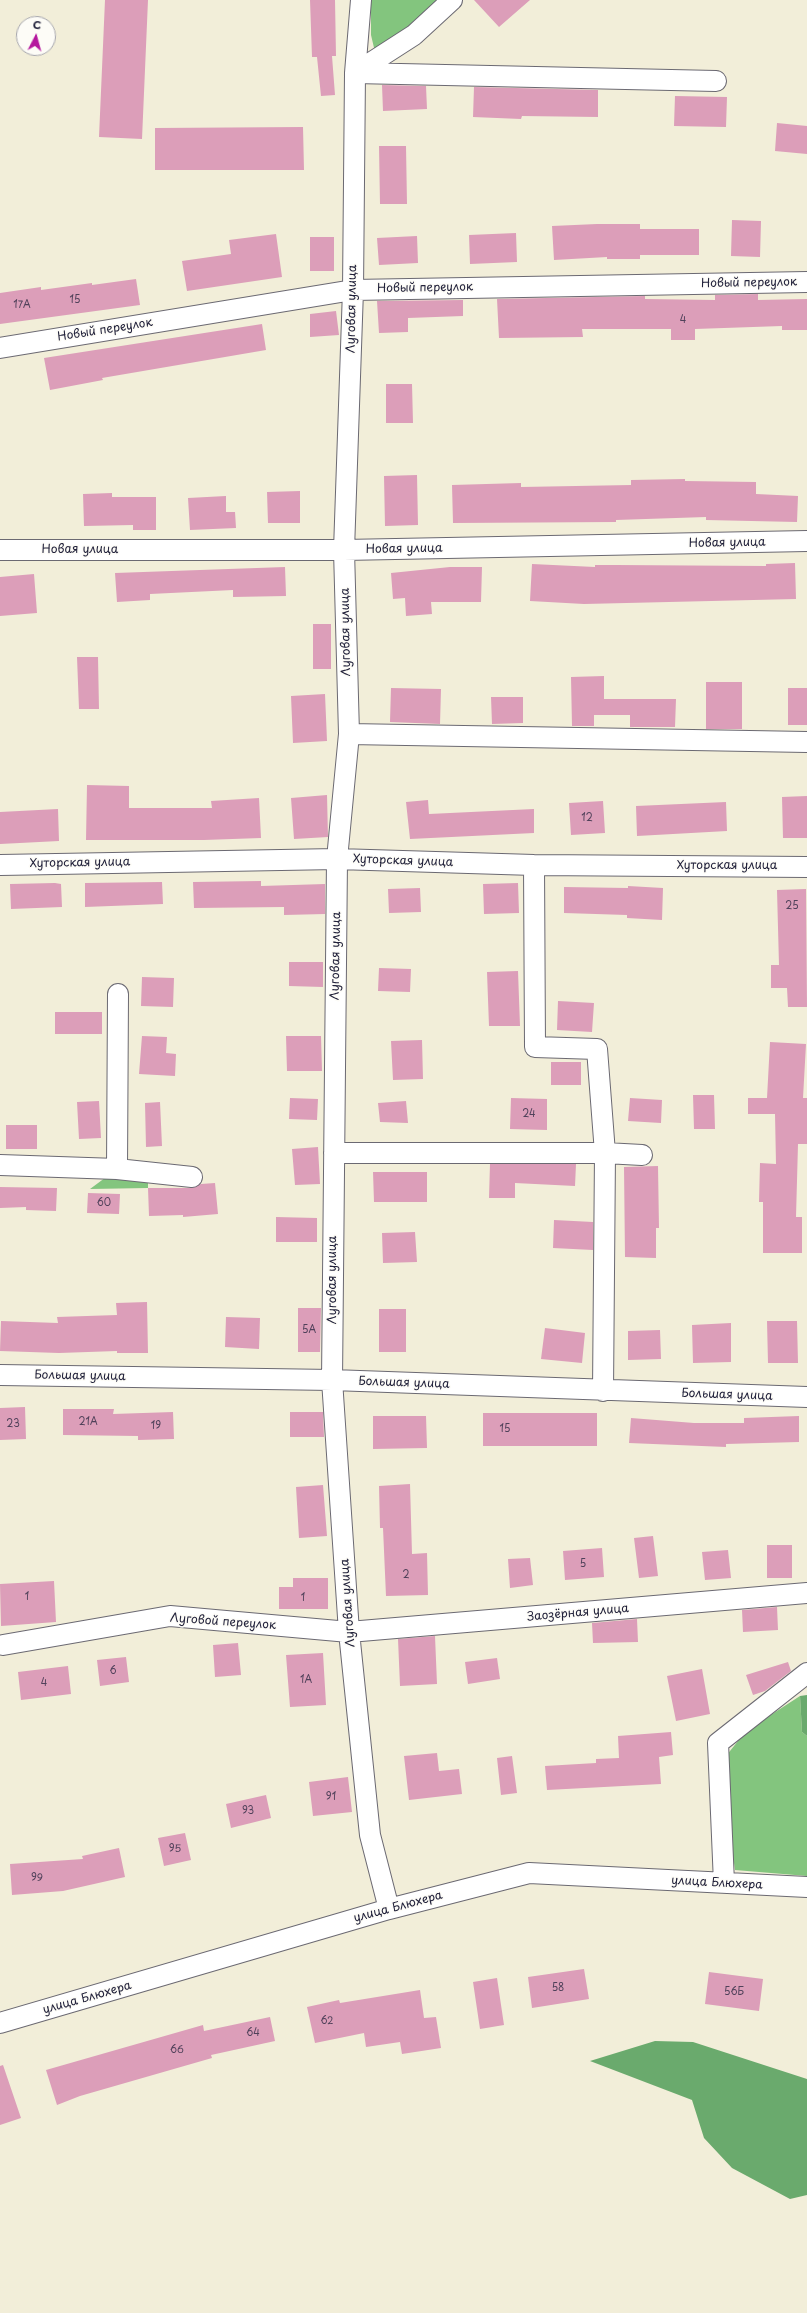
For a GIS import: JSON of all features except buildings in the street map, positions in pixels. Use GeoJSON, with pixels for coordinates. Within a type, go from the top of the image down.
{"type":"FeatureCollection","features":[{"type":"Feature","properties":{"kind":"street","name":"Луговая улица"},"geometry":{"type":"LineString","coordinates":[[361,0],[355,73],[353,290],[344,550],[348,734],[337,859],[332,1380],[349,1632],[370,1835],[389,1909]]}},
{"type":"Feature","properties":{"kind":"street"},"geometry":{"type":"LineString","coordinates":[[355,73],[414,35],[452,0]]}},
{"type":"Feature","properties":{"kind":"street"},"geometry":{"type":"LineString","coordinates":[[355,73],[716,81]]}},
{"type":"Feature","properties":{"kind":"street","name":"Новый переулок"},"geometry":{"type":"LineString","coordinates":[[0,348],[353,290],[807,282]]}},
{"type":"Feature","properties":{"kind":"street","name":"Новая улица"},"geometry":{"type":"LineString","coordinates":[[0,550],[344,550],[807,541]]}},
{"type":"Feature","properties":{"kind":"street"},"geometry":{"type":"LineString","coordinates":[[348,734],[807,742]]}},
{"type":"Feature","properties":{"kind":"street","name":"Хуторская улица"},"geometry":{"type":"LineString","coordinates":[[0,865],[337,859],[534,865],[807,867]]}},
{"type":"Feature","properties":{"kind":"street"},"geometry":{"type":"LineString","coordinates":[[534,865],[535,1047],[597,1049],[605,1153],[603,1391]]}},
{"type":"Feature","properties":{"kind":"street"},"geometry":{"type":"LineString","coordinates":[[116,1169],[118,994]]}},
{"type":"Feature","properties":{"kind":"street"},"geometry":{"type":"LineString","coordinates":[[334,1153],[605,1153],[642,1155]]}},
{"type":"Feature","properties":{"kind":"street"},"geometry":{"type":"LineString","coordinates":[[0,1165],[116,1169],[192,1177]]}},
{"type":"Feature","properties":{"kind":"street","name":"Большая улица"},"geometry":{"type":"LineString","coordinates":[[0,1375],[332,1380],[603,1391],[807,1397]]}},
{"type":"Feature","properties":{"kind":"street","name":"Заозёрная улица"},"geometry":{"type":"LineString","coordinates":[[349,1632],[807,1593]]}},
{"type":"Feature","properties":{"kind":"street","name":"Луговой переулок"},"geometry":{"type":"LineString","coordinates":[[2,1645],[170,1616],[349,1632]]}},
{"type":"Feature","properties":{"kind":"street"},"geometry":{"type":"LineString","coordinates":[[724,1883],[718,1743],[807,1673]]}},
{"type":"Feature","properties":{"kind":"street","name":"улица Блюхера"},"geometry":{"type":"LineString","coordinates":[[0,2023],[389,1909],[529,1873],[807,1887]]}},
{"type":"Feature","properties":{"kind":"green space"},"geometry":{"type":"Polygon","coordinates":[[[371,0],[440,0],[409,32],[375,52],[371,35],[371,0]]]}},
{"type":"Feature","properties":{"kind":"green space"},"geometry":{"type":"Polygon","coordinates":[[[117,1169],[148,1172],[148,1188],[90,1189],[117,1169]]]}},
{"type":"Feature","properties":{"kind":"green space"},"geometry":{"type":"Polygon","coordinates":[[[807,1695],[807,1736],[802,1732],[800,1696],[807,1695]]]}},
{"type":"Feature","properties":{"kind":"green space"},"geometry":{"type":"Polygon","coordinates":[[[800,1696],[802,1732],[807,1736],[807,1876],[735,1870],[728,1820],[726,1756],[746,1731],[800,1696]]]}},
{"type":"Feature","properties":{"kind":"green space"},"geometry":{"type":"Polygon","coordinates":[[[655,2041],[693,2042],[807,2079],[807,2195],[790,2199],[732,2168],[704,2138],[692,2100],[590,2061],[655,2041]]]}}]}
